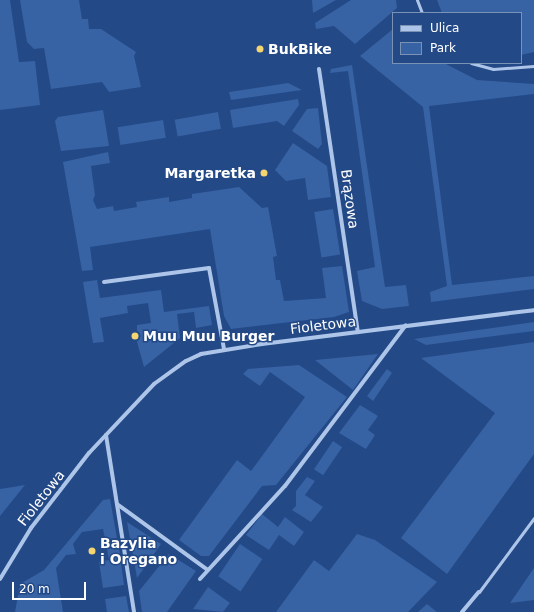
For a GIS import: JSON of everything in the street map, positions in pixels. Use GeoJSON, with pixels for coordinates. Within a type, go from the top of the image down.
{"type":"FeatureCollection","features":[{"type":"Feature","properties":{"kind":"street","name":"Brązowa"},"geometry":{"type":"LineString","coordinates":[[319,69],[358,332]]}},
{"type":"Feature","properties":{"kind":"street"},"geometry":{"type":"LineString","coordinates":[[104,282],[209,268],[224,349]]}},
{"type":"Feature","properties":{"kind":"street","name":"Fioletowa"},"geometry":{"type":"LineString","coordinates":[[0,579],[31,528],[106,434],[170,370],[201,354],[224,349],[534,310]]}},
{"type":"Feature","properties":{"kind":"street"},"geometry":{"type":"LineString","coordinates":[[200,579],[285,486],[406,325]]}},
{"type":"Feature","properties":{"kind":"street"},"geometry":{"type":"LineString","coordinates":[[106,434],[134,612]]}},
{"type":"Feature","properties":{"kind":"street"},"geometry":{"type":"LineString","coordinates":[[116,504],[208,570]]}},
{"type":"Feature","properties":{"kind":"street"},"geometry":{"type":"LineString","coordinates":[[462,612],[479,592]]}},
{"type":"Feature","properties":{"kind":"lane"},"geometry":{"type":"LineString","coordinates":[[417,0],[422,12]]}},
{"type":"Feature","properties":{"kind":"lane"},"geometry":{"type":"LineString","coordinates":[[475,64],[493,69],[534,66]]}},
{"type":"Feature","properties":{"kind":"lane"},"geometry":{"type":"LineString","coordinates":[[479,592],[534,518]]}},
{"type":"Feature","properties":{"kind":"green space"},"geometry":{"type":"Polygon","coordinates":[[[0,0],[10,0],[19,62],[35,61],[40,105],[0,110],[0,0]]]}},
{"type":"Feature","properties":{"kind":"green space"},"geometry":{"type":"Polygon","coordinates":[[[20,0],[79,0],[82,19],[88,19],[89,29],[101,29],[136,52],[134,56],[141,87],[109,92],[102,82],[51,89],[44,48],[34,49],[27,42],[20,0]]]}},
{"type":"Feature","properties":{"kind":"green space"},"geometry":{"type":"Polygon","coordinates":[[[312,0],[336,0],[313,13],[312,0]]]}},
{"type":"Feature","properties":{"kind":"green space"},"geometry":{"type":"Polygon","coordinates":[[[351,0],[396,0],[397,8],[355,44],[334,26],[316,29],[315,23],[351,0]]]}},
{"type":"Feature","properties":{"kind":"green space"},"geometry":{"type":"Polygon","coordinates":[[[437,0],[534,0],[534,52],[522,55],[522,12],[442,12],[437,0]]]}},
{"type":"Feature","properties":{"kind":"green space"},"geometry":{"type":"Polygon","coordinates":[[[392,30],[392,64],[446,64],[477,80],[534,84],[534,94],[429,106],[452,285],[534,276],[534,289],[431,302],[430,292],[447,286],[423,107],[360,56],[392,30]]]}},
{"type":"Feature","properties":{"kind":"green space"},"geometry":{"type":"Polygon","coordinates":[[[352,65],[385,287],[406,285],[409,306],[382,309],[362,301],[357,271],[375,267],[348,71],[330,73],[331,69],[352,65]]]}},
{"type":"Feature","properties":{"kind":"green space"},"geometry":{"type":"Polygon","coordinates":[[[288,83],[302,90],[231,100],[229,92],[288,83]]]}},
{"type":"Feature","properties":{"kind":"green space"},"geometry":{"type":"Polygon","coordinates":[[[298,99],[299,105],[284,126],[277,121],[233,128],[230,110],[298,99]]]}},
{"type":"Feature","properties":{"kind":"green space"},"geometry":{"type":"Polygon","coordinates":[[[318,108],[322,144],[318,149],[292,131],[307,109],[318,108]]]}},
{"type":"Feature","properties":{"kind":"green space"},"geometry":{"type":"Polygon","coordinates":[[[103,110],[109,146],[61,151],[55,121],[58,117],[103,110]]]}},
{"type":"Feature","properties":{"kind":"green space"},"geometry":{"type":"Polygon","coordinates":[[[218,112],[221,129],[178,136],[175,120],[218,112]]]}},
{"type":"Feature","properties":{"kind":"green space"},"geometry":{"type":"Polygon","coordinates":[[[163,120],[166,138],[120,145],[118,127],[163,120]]]}},
{"type":"Feature","properties":{"kind":"green space"},"geometry":{"type":"Polygon","coordinates":[[[293,143],[327,166],[331,197],[308,200],[305,178],[286,181],[275,170],[293,143]]]}},
{"type":"Feature","properties":{"kind":"green space"},"geometry":{"type":"Polygon","coordinates":[[[108,152],[110,163],[91,166],[95,195],[93,200],[97,209],[113,206],[114,211],[137,207],[136,202],[169,197],[169,202],[192,198],[192,194],[239,187],[262,208],[268,207],[277,256],[273,257],[276,280],[280,280],[284,301],[326,298],[322,268],[342,266],[349,312],[334,317],[231,329],[224,316],[210,229],[90,247],[93,270],[82,271],[63,162],[108,152]]]}},
{"type":"Feature","properties":{"kind":"green space"},"geometry":{"type":"Polygon","coordinates":[[[333,209],[340,254],[321,257],[314,212],[333,209]]]}},
{"type":"Feature","properties":{"kind":"green space"},"geometry":{"type":"Polygon","coordinates":[[[97,280],[100,298],[161,290],[164,312],[209,306],[212,325],[196,328],[194,312],[177,314],[180,338],[144,367],[137,342],[137,325],[151,323],[148,303],[127,306],[128,313],[100,318],[104,342],[93,343],[83,282],[97,280]]]}},
{"type":"Feature","properties":{"kind":"green space"},"geometry":{"type":"Polygon","coordinates":[[[534,322],[534,331],[426,345],[414,339],[534,322]]]}},
{"type":"Feature","properties":{"kind":"green space"},"geometry":{"type":"Polygon","coordinates":[[[534,342],[534,454],[447,574],[401,538],[495,413],[421,358],[534,342]]]}},
{"type":"Feature","properties":{"kind":"green space"},"geometry":{"type":"Polygon","coordinates":[[[378,354],[353,390],[315,360],[378,354]]]}},
{"type":"Feature","properties":{"kind":"green space"},"geometry":{"type":"Polygon","coordinates":[[[299,365],[347,397],[276,485],[262,486],[209,556],[201,556],[179,540],[237,460],[251,471],[305,397],[270,372],[260,386],[243,374],[248,369],[299,365]]]}},
{"type":"Feature","properties":{"kind":"green space"},"geometry":{"type":"Polygon","coordinates":[[[387,369],[392,373],[373,401],[367,396],[387,369]]]}},
{"type":"Feature","properties":{"kind":"green space"},"geometry":{"type":"Polygon","coordinates":[[[360,405],[378,416],[368,430],[375,435],[366,449],[339,433],[360,405]]]}},
{"type":"Feature","properties":{"kind":"green space"},"geometry":{"type":"Polygon","coordinates":[[[333,441],[342,447],[323,475],[314,469],[333,441]]]}},
{"type":"Feature","properties":{"kind":"green space"},"geometry":{"type":"Polygon","coordinates":[[[307,477],[315,481],[305,495],[323,507],[311,522],[292,510],[296,506],[296,491],[307,477]]]}},
{"type":"Feature","properties":{"kind":"green space"},"geometry":{"type":"Polygon","coordinates":[[[25,485],[0,516],[0,489],[25,485]]]}},
{"type":"Feature","properties":{"kind":"green space"},"geometry":{"type":"Polygon","coordinates":[[[110,499],[117,538],[105,539],[103,529],[82,532],[73,544],[76,554],[66,555],[56,568],[63,612],[15,612],[20,584],[44,570],[103,500],[110,499]]]}},
{"type":"Feature","properties":{"kind":"green space"},"geometry":{"type":"Polygon","coordinates":[[[262,514],[278,527],[285,517],[304,532],[294,546],[279,535],[269,550],[246,535],[262,514]]]}},
{"type":"Feature","properties":{"kind":"green space"},"geometry":{"type":"Polygon","coordinates":[[[127,522],[161,544],[137,578],[127,522]]]}},
{"type":"Feature","properties":{"kind":"green space"},"geometry":{"type":"Polygon","coordinates":[[[357,534],[375,540],[437,582],[408,612],[276,612],[314,560],[329,571],[357,534]]]}},
{"type":"Feature","properties":{"kind":"green space"},"geometry":{"type":"Polygon","coordinates":[[[240,544],[262,559],[241,591],[218,576],[240,544]]]}},
{"type":"Feature","properties":{"kind":"green space"},"geometry":{"type":"Polygon","coordinates":[[[119,547],[124,585],[103,588],[99,562],[109,560],[107,549],[119,547]]]}},
{"type":"Feature","properties":{"kind":"green space"},"geometry":{"type":"Polygon","coordinates":[[[169,554],[196,571],[167,612],[142,612],[139,591],[169,554]]]}},
{"type":"Feature","properties":{"kind":"green space"},"geometry":{"type":"Polygon","coordinates":[[[534,568],[534,600],[510,603],[534,568]]]}},
{"type":"Feature","properties":{"kind":"green space"},"geometry":{"type":"Polygon","coordinates":[[[208,587],[230,603],[223,612],[193,609],[208,587]]]}},
{"type":"Feature","properties":{"kind":"green space"},"geometry":{"type":"Polygon","coordinates":[[[126,596],[129,612],[107,612],[105,599],[126,596]]]}},
{"type":"Feature","properties":{"kind":"green space"},"geometry":{"type":"Polygon","coordinates":[[[427,604],[437,612],[418,612],[427,604]]]}},
{"type":"Feature","properties":{"kind":"place","name":"BukBike"},"geometry":{"type":"Point","coordinates":[260,49]}},
{"type":"Feature","properties":{"kind":"place","name":"Margaretka"},"geometry":{"type":"Point","coordinates":[264,173]}},
{"type":"Feature","properties":{"kind":"place","name":"Muu Muu Burger"},"geometry":{"type":"Point","coordinates":[135,336]}},
{"type":"Feature","properties":{"kind":"place","name":"Bazylia i Oregano"},"geometry":{"type":"Point","coordinates":[92,551]}}]}
